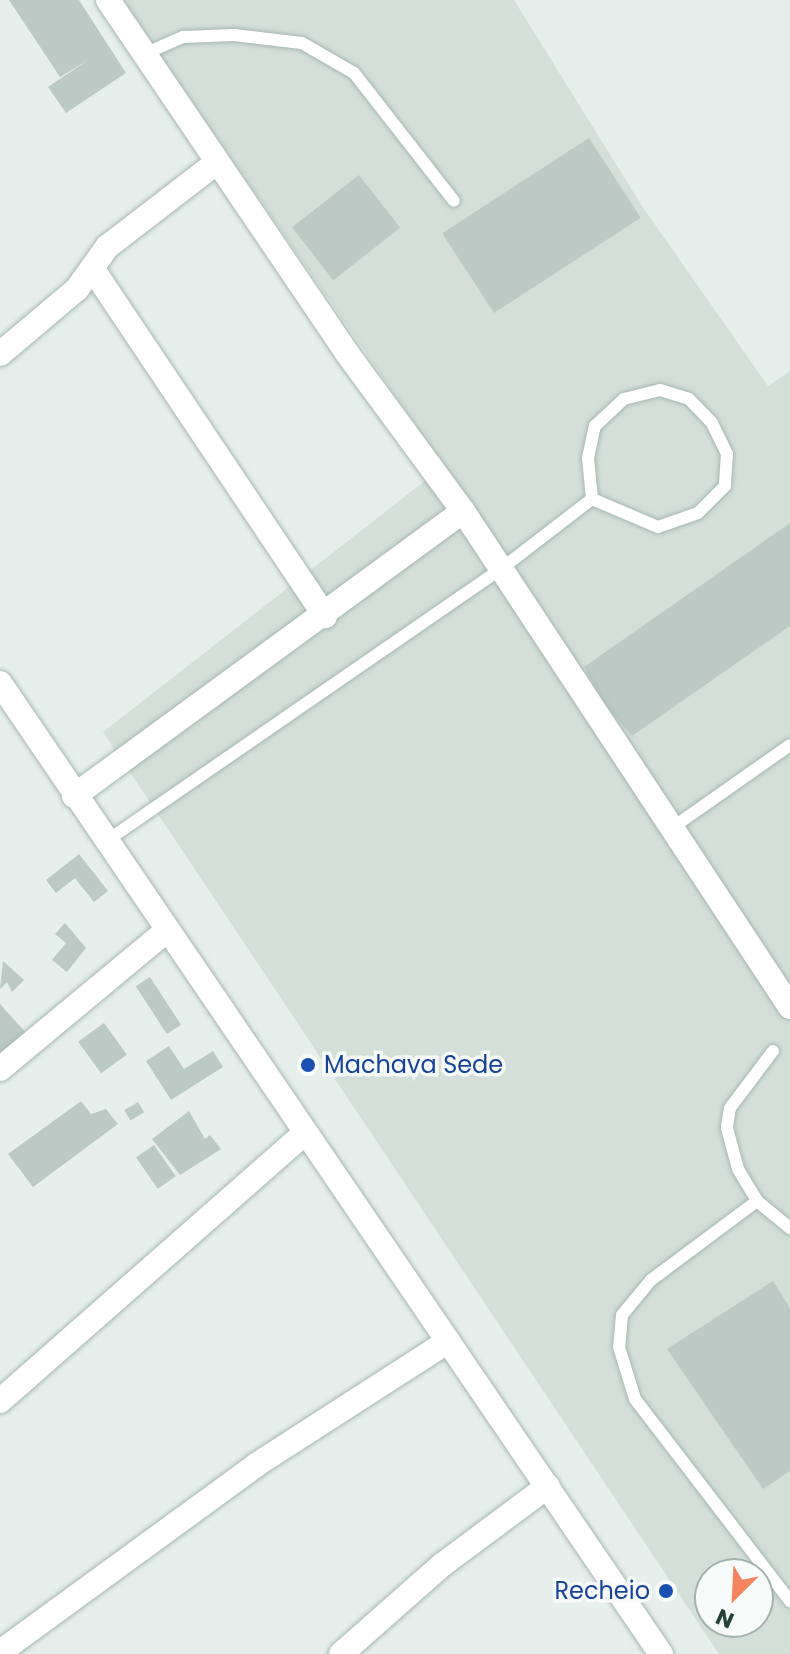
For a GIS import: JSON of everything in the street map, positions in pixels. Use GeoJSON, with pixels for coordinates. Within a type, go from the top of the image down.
{"type":"FeatureCollection","features":[{"type":"Feature","properties":{"kind":"street"},"geometry":{"type":"LineString","coordinates":[[108,0],[216,163],[463,511],[790,1007]]}},
{"type":"Feature","properties":{"kind":"street"},"geometry":{"type":"LineString","coordinates":[[0,354],[77,289],[107,247],[216,163]]}},
{"type":"Feature","properties":{"kind":"street"},"geometry":{"type":"LineString","coordinates":[[92,268],[325,616]]}},
{"type":"Feature","properties":{"kind":"street"},"geometry":{"type":"LineString","coordinates":[[74,796],[325,616],[463,511]]}},
{"type":"Feature","properties":{"kind":"street"},"geometry":{"type":"LineString","coordinates":[[0,683],[303,1135],[661,1654]]}},
{"type":"Feature","properties":{"kind":"street"},"geometry":{"type":"LineString","coordinates":[[0,1069],[165,932]]}},
{"type":"Feature","properties":{"kind":"street"},"geometry":{"type":"LineString","coordinates":[[0,1401],[303,1135]]}},
{"type":"Feature","properties":{"kind":"street"},"geometry":{"type":"LineString","coordinates":[[0,1652],[256,1465],[445,1343]]}},
{"type":"Feature","properties":{"kind":"street"},"geometry":{"type":"LineString","coordinates":[[341,1654],[442,1565],[548,1486]]}},
{"type":"Feature","properties":{"kind":"lane"},"geometry":{"type":"LineString","coordinates":[[144,54],[183,37],[234,35],[302,43],[354,73],[454,201]]}},
{"type":"Feature","properties":{"kind":"lane"},"geometry":{"type":"LineString","coordinates":[[660,390],[689,399],[712,423],[727,454],[725,486],[698,513],[658,527],[592,499],[588,458],[595,426],[624,399],[660,390]]}},
{"type":"Feature","properties":{"kind":"lane"},"geometry":{"type":"LineString","coordinates":[[105,842],[501,569],[592,499]]}},
{"type":"Feature","properties":{"kind":"lane"},"geometry":{"type":"LineString","coordinates":[[672,828],[790,745]]}},
{"type":"Feature","properties":{"kind":"lane"},"geometry":{"type":"LineString","coordinates":[[773,1051],[730,1108],[727,1128],[738,1169],[757,1201],[790,1228]]}},
{"type":"Feature","properties":{"kind":"lane"},"geometry":{"type":"LineString","coordinates":[[757,1201],[651,1280],[622,1315],[619,1347],[635,1399],[790,1601]]}},
{"type":"Feature","properties":{"kind":"lane"},"geometry":{"type":"LineString","coordinates":[[778,1586],[790,1577]]}},
{"type":"Feature","properties":{"kind":"shaded area"},"geometry":{"type":"Polygon","coordinates":[[[122,0],[514,0],[642,206],[768,386],[790,371],[790,1654],[719,1654],[708,1638],[774,1638],[774,1558],[694,1558],[694,1617],[103,732],[444,466],[122,0]]]}},
{"type":"Feature","properties":{"kind":"building"},"geometry":{"type":"Polygon","coordinates":[[[9,0],[79,0],[126,73],[66,113],[48,87],[88,60],[60,77],[9,0]]]}},
{"type":"Feature","properties":{"kind":"building"},"geometry":{"type":"Polygon","coordinates":[[[589,138],[641,218],[494,313],[442,233],[589,138]]]}},
{"type":"Feature","properties":{"kind":"building"},"geometry":{"type":"Polygon","coordinates":[[[359,175],[400,228],[333,280],[292,227],[359,175]]]}},
{"type":"Feature","properties":{"kind":"building"},"geometry":{"type":"Polygon","coordinates":[[[790,523],[790,626],[632,736],[603,702],[584,667],[790,523]]]}},
{"type":"Feature","properties":{"kind":"building"},"geometry":{"type":"Polygon","coordinates":[[[79,854],[108,891],[94,902],[75,878],[56,893],[46,880],[79,854]]]}},
{"type":"Feature","properties":{"kind":"building"},"geometry":{"type":"Polygon","coordinates":[[[65,923],[86,948],[67,972],[52,960],[66,943],[55,934],[65,923]]]}},
{"type":"Feature","properties":{"kind":"building"},"geometry":{"type":"Polygon","coordinates":[[[3,961],[24,980],[12,992],[7,982],[0,989],[3,961]]]}},
{"type":"Feature","properties":{"kind":"building"},"geometry":{"type":"Polygon","coordinates":[[[150,977],[181,1025],[167,1034],[136,986],[150,977]]]}},
{"type":"Feature","properties":{"kind":"building"},"geometry":{"type":"Polygon","coordinates":[[[0,1004],[27,1034],[0,1054],[0,1004]]]}},
{"type":"Feature","properties":{"kind":"building"},"geometry":{"type":"Polygon","coordinates":[[[104,1023],[127,1055],[101,1073],[78,1042],[104,1023]]]}},
{"type":"Feature","properties":{"kind":"building"},"geometry":{"type":"Polygon","coordinates":[[[169,1046],[184,1069],[213,1051],[223,1067],[171,1100],[146,1061],[169,1046]]]}},
{"type":"Feature","properties":{"kind":"building"},"geometry":{"type":"Polygon","coordinates":[[[81,1101],[91,1114],[106,1109],[118,1124],[33,1187],[8,1154],[81,1101]]]}},
{"type":"Feature","properties":{"kind":"building"},"geometry":{"type":"Polygon","coordinates":[[[138,1102],[144,1112],[130,1121],[124,1110],[138,1102]]]}},
{"type":"Feature","properties":{"kind":"building"},"geometry":{"type":"Polygon","coordinates":[[[189,1111],[205,1139],[210,1135],[221,1149],[180,1175],[152,1139],[189,1111]]]}},
{"type":"Feature","properties":{"kind":"building"},"geometry":{"type":"Polygon","coordinates":[[[154,1145],[176,1176],[158,1189],[136,1158],[154,1145]]]}},
{"type":"Feature","properties":{"kind":"building"},"geometry":{"type":"Polygon","coordinates":[[[773,1281],[790,1308],[790,1471],[763,1489],[667,1349],[773,1281]]]}},
{"type":"Feature","properties":{"kind":"place","name":"Machava Sede"},"geometry":{"type":"Point","coordinates":[308,1065]}},
{"type":"Feature","properties":{"kind":"place","name":"Recheio"},"geometry":{"type":"Point","coordinates":[666,1591]}}]}
